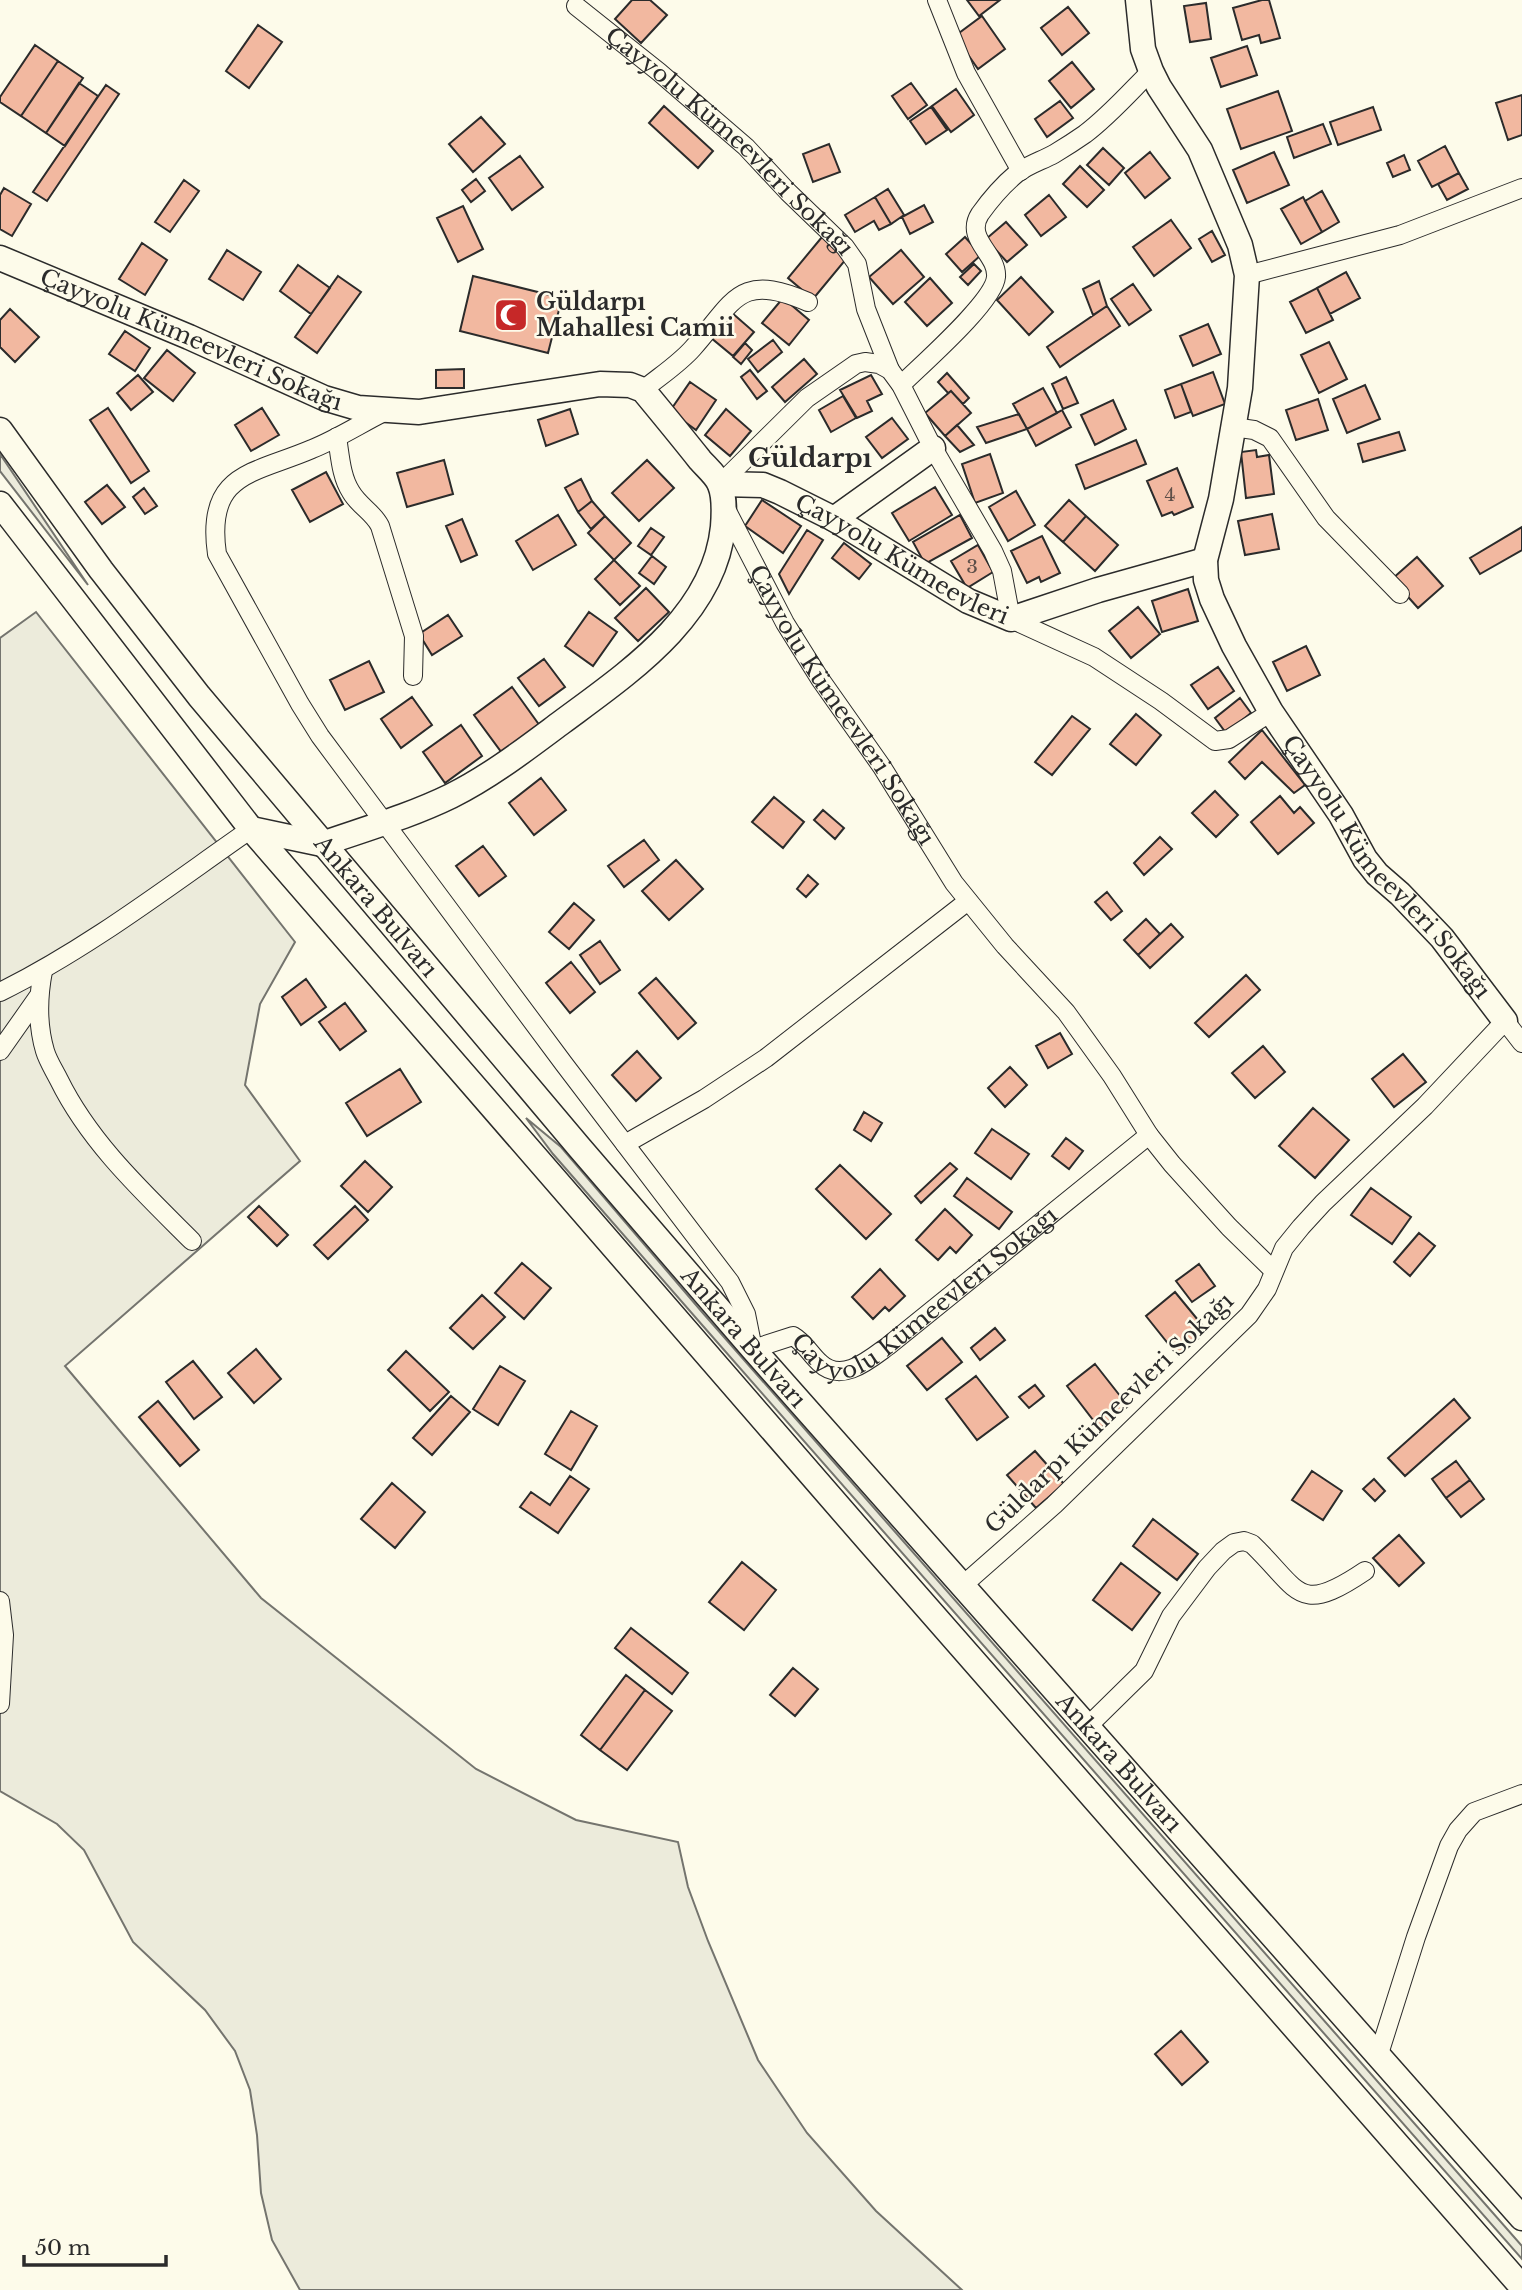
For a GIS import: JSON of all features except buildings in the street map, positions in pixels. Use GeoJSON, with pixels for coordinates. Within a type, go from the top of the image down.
{"type":"FeatureCollection","features":[{"type":"Feature","properties":{"kind":"main road","name":"Çayyolu Kümeevleri Sokağı"},"geometry":{"type":"LineString","coordinates":[[1138,0],[1143,49],[1151,71],[1200,150],[1240,245],[1247,275],[1240,388],[1220,499],[1205,560],[1206,580],[1212,599],[1234,646],[1271,712],[1341,815],[1365,859],[1442,938],[1505,1021]]}},
{"type":"Feature","properties":{"kind":"main road","name":"Çayyolu Kümeevleri Sokağı"},"geometry":{"type":"LineString","coordinates":[[0,258],[189,337],[324,398],[358,408],[419,412],[614,383],[643,390],[722,494],[721,540],[708,576],[685,615],[656,648],[584,706],[452,796],[322,844]]}},
{"type":"Feature","properties":{"kind":"main road","name":"Ankara Bulvarı"},"geometry":{"type":"LineString","coordinates":[[0,430],[156,642],[322,844],[753,1349],[1522,2218]]}},
{"type":"Feature","properties":{"kind":"main road"},"geometry":{"type":"LineString","coordinates":[[834,519],[933,447]]}},
{"type":"Feature","properties":{"kind":"main road","name":"Çayyolu Kümeevleri"},"geometry":{"type":"LineString","coordinates":[[722,494],[763,485],[834,519],[968,601],[1012,619],[1098,590],[1205,560]]}},
{"type":"Feature","properties":{"kind":"main road","name":"Ankara Bulvarı"},"geometry":{"type":"LineString","coordinates":[[0,504],[251,830],[1522,2287]]}},
{"type":"Feature","properties":{"kind":"main road"},"geometry":{"type":"LineString","coordinates":[[251,830],[322,844]]}},
{"type":"Feature","properties":{"kind":"street"},"geometry":{"type":"LineString","coordinates":[[937,0],[966,73],[1021,171]]}},
{"type":"Feature","properties":{"kind":"street","name":"Çayyolu Kümeevleri Sokağı"},"geometry":{"type":"LineString","coordinates":[[576,6],[659,72],[746,147],[845,247],[857,264],[866,309],[890,370],[901,385],[1002,571],[1012,619],[1094,657],[1161,701],[1209,739],[1221,742],[1271,712]]}},
{"type":"Feature","properties":{"kind":"street"},"geometry":{"type":"LineString","coordinates":[[901,385],[960,327],[992,288],[996,278],[995,270],[975,234],[979,216],[1021,171],[1055,154],[1087,132],[1151,71]]}},
{"type":"Feature","properties":{"kind":"street"},"geometry":{"type":"LineString","coordinates":[[1247,275],[1400,235],[1522,188]]}},
{"type":"Feature","properties":{"kind":"street"},"geometry":{"type":"LineString","coordinates":[[643,390],[681,360],[721,312],[741,295],[768,290],[790,294],[808,302]]}},
{"type":"Feature","properties":{"kind":"street"},"geometry":{"type":"LineString","coordinates":[[722,494],[807,398],[844,371],[865,362],[879,364],[890,370]]}},
{"type":"Feature","properties":{"kind":"street","name":"Çayyolu Kümeevleri Sokağı"},"geometry":{"type":"LineString","coordinates":[[384,411],[314,449],[244,475],[231,485],[216,515],[214,534],[217,554],[300,705],[384,822],[730,1282],[746,1314],[753,1349],[793,1336],[827,1368],[836,1371],[857,1367],[888,1346],[1149,1135]]}},
{"type":"Feature","properties":{"kind":"street"},"geometry":{"type":"LineString","coordinates":[[1233,427],[1254,430],[1270,438],[1326,518],[1399,594]]}},
{"type":"Feature","properties":{"kind":"street","name":"Çayyolu Kümeevleri Sokağı"},"geometry":{"type":"LineString","coordinates":[[337,437],[346,483],[352,494],[370,511],[380,526],[414,636],[414,676]]}},
{"type":"Feature","properties":{"kind":"street","name":"Çayyolu Kümeevleri Sokağı"},"geometry":{"type":"LineString","coordinates":[[722,494],[755,568],[785,623],[820,679],[882,767],[947,873],[1005,946],[1066,1012],[1149,1135],[1200,1196],[1273,1270]]}},
{"type":"Feature","properties":{"kind":"street"},"geometry":{"type":"LineString","coordinates":[[0,992],[43,971],[251,830]]}},
{"type":"Feature","properties":{"kind":"street"},"geometry":{"type":"LineString","coordinates":[[625,1144],[704,1099],[766,1058],[968,901]]}},
{"type":"Feature","properties":{"kind":"street"},"geometry":{"type":"LineString","coordinates":[[43,971],[38,997],[40,1032],[45,1053],[64,1091],[86,1128],[192,1241]]}},
{"type":"Feature","properties":{"kind":"street"},"geometry":{"type":"LineString","coordinates":[[0,1051],[38,997]]}},
{"type":"Feature","properties":{"kind":"street"},"geometry":{"type":"LineString","coordinates":[[1505,1021],[1522,1043]]}},
{"type":"Feature","properties":{"kind":"street","name":"Güldarpı Kümeevleri Sokağı"},"geometry":{"type":"LineString","coordinates":[[962,1586],[1054,1505],[1249,1315],[1267,1289],[1284,1248],[1323,1203],[1425,1106],[1505,1021]]}},
{"type":"Feature","properties":{"kind":"street"},"geometry":{"type":"LineString","coordinates":[[1087,1727],[1144,1671],[1171,1616],[1187,1593],[1223,1550],[1234,1543],[1244,1541],[1252,1544],[1293,1589],[1303,1594],[1329,1593],[1365,1571]]}},
{"type":"Feature","properties":{"kind":"street"},"geometry":{"type":"LineString","coordinates":[[0,1601],[4,1635],[0,1704]]}},
{"type":"Feature","properties":{"kind":"street"},"geometry":{"type":"LineString","coordinates":[[1378,2057],[1416,1937],[1449,1846],[1458,1830],[1474,1812],[1522,1794]]}},
{"type":"Feature","properties":{"kind":"shaded area"},"geometry":{"type":"Polygon","coordinates":[[[0,454],[88,585],[0,471],[0,454]]]}},
{"type":"Feature","properties":{"kind":"shaded area"},"geometry":{"type":"Polygon","coordinates":[[[36,612],[295,942],[260,1004],[245,1085],[300,1161],[65,1366],[261,1598],[476,1769],[576,1820],[678,1842],[688,1887],[758,2060],[807,2133],[876,2211],[962,2290],[300,2290],[272,2240],[261,2193],[257,2135],[250,2090],[235,2051],[205,2010],[133,1942],[84,1850],[57,1824],[0,1791],[0,638],[36,612]]]}},
{"type":"Feature","properties":{"kind":"shaded area"},"geometry":{"type":"Polygon","coordinates":[[[526,1118],[561,1147],[702,1312],[1522,2246],[1522,2259],[703,1326],[553,1154],[526,1118]]]}},
{"type":"Feature","properties":{"kind":"place","name":"Güldarpı Mahallesi Camii"},"geometry":{"type":"Point","coordinates":[511,315]}},
{"type":"Feature","properties":{"kind":"district","name":"Güldarpı"},"geometry":{"type":"Point","coordinates":[810,458]}}]}
